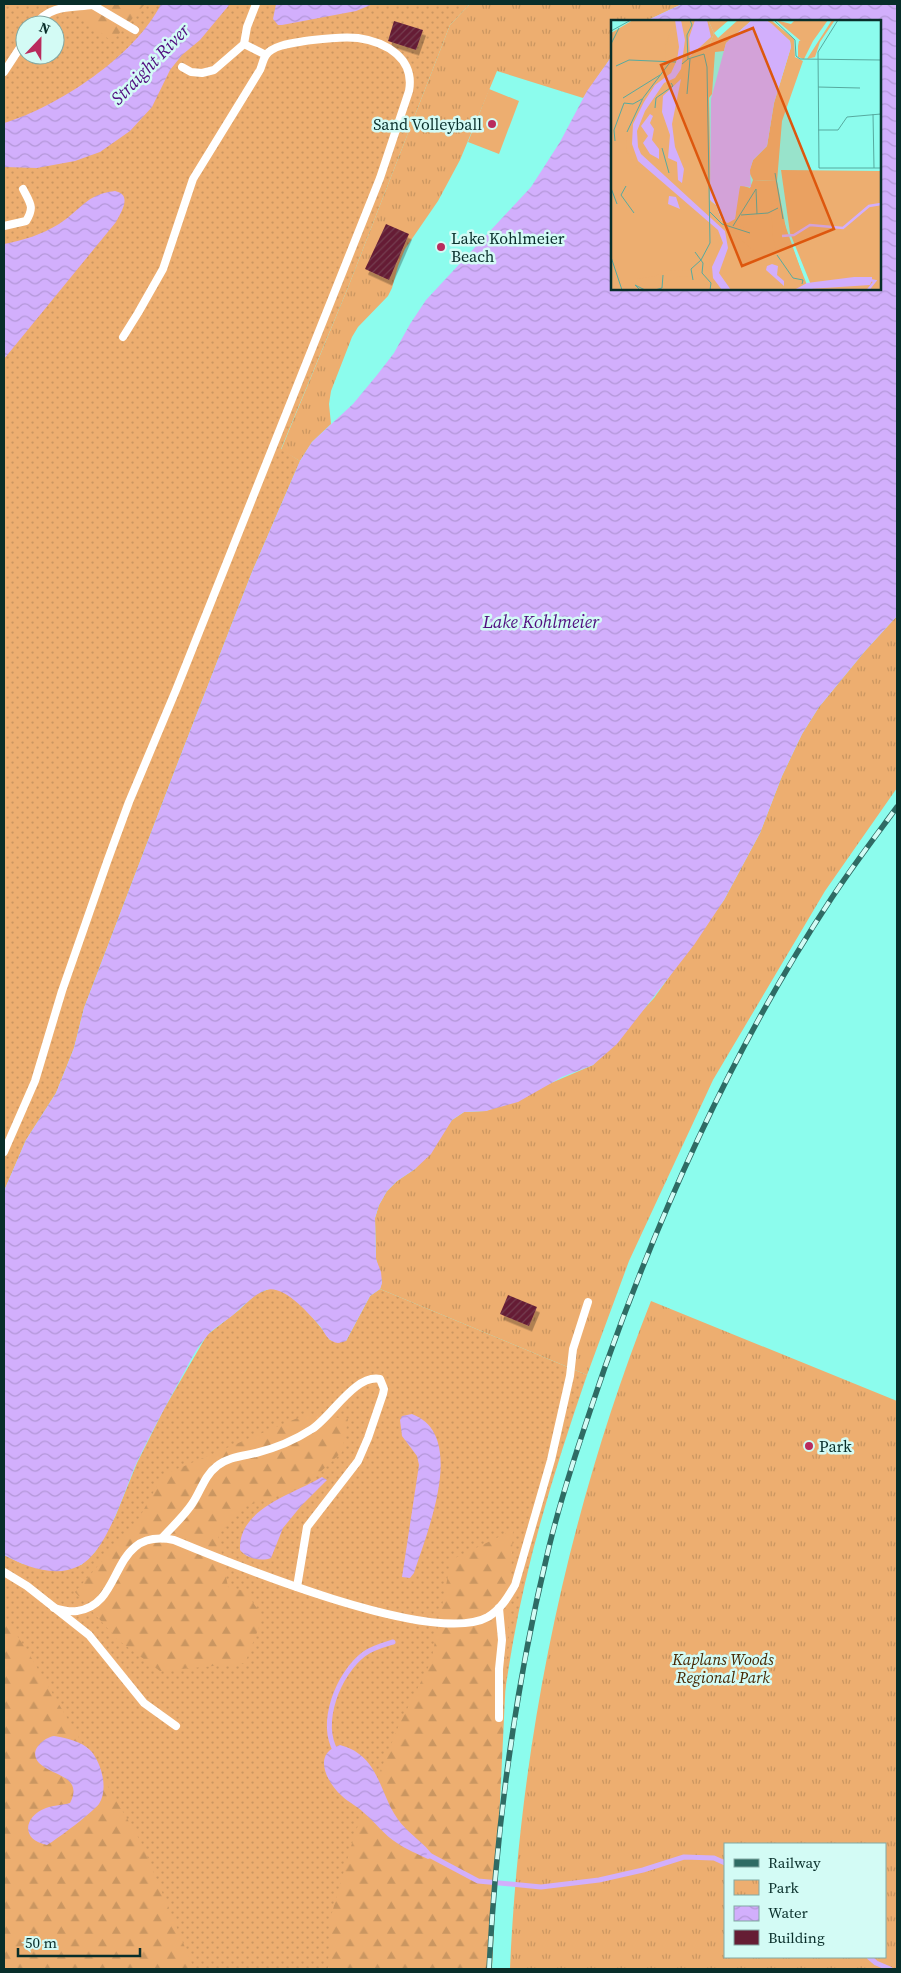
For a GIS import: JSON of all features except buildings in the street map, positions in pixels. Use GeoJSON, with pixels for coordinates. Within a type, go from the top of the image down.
{"type":"FeatureCollection","features":[{"type":"Feature","properties":{"kind":"lane"},"geometry":{"type":"LineString","coordinates":[[44,15],[50,11],[92,4],[122,20],[135,30]]}},
{"type":"Feature","properties":{"kind":"lane"},"geometry":{"type":"LineString","coordinates":[[182,67],[191,72],[202,73],[214,70],[244,44],[247,26],[256,4]]}},
{"type":"Feature","properties":{"kind":"lane"},"geometry":{"type":"LineString","coordinates":[[4,1152],[34,1081],[62,991],[107,862],[368,209],[410,91],[410,73],[399,55],[373,42],[360,38],[342,37],[292,43],[276,48],[266,55],[260,70],[193,179],[162,269],[123,337]]}},
{"type":"Feature","properties":{"kind":"lane"},"geometry":{"type":"LineString","coordinates":[[244,44],[266,55]]}},
{"type":"Feature","properties":{"kind":"lane"},"geometry":{"type":"LineString","coordinates":[[4,72],[15,55]]}},
{"type":"Feature","properties":{"kind":"lane"},"geometry":{"type":"LineString","coordinates":[[4,226],[26,221],[32,205],[23,189]]}},
{"type":"Feature","properties":{"kind":"lane"},"geometry":{"type":"LineString","coordinates":[[54,1608],[77,1611],[94,1604],[109,1587],[130,1551],[145,1541],[162,1538],[174,1540],[224,1561],[298,1587],[399,1617],[452,1624],[471,1622],[487,1617],[499,1608],[512,1591],[520,1567],[551,1460],[570,1376],[573,1349],[588,1302]]}},
{"type":"Feature","properties":{"kind":"lane"},"geometry":{"type":"LineString","coordinates":[[162,1538],[191,1506],[206,1478],[218,1465],[227,1460],[284,1444],[302,1436],[314,1428],[356,1387],[368,1379],[380,1379],[384,1389],[383,1394],[362,1453],[348,1476],[307,1527],[298,1587]]}},
{"type":"Feature","properties":{"kind":"lane"},"geometry":{"type":"LineString","coordinates":[[4,1572],[27,1586],[88,1635],[144,1703],[176,1726]]}},
{"type":"Feature","properties":{"kind":"lane"},"geometry":{"type":"LineString","coordinates":[[498,1718],[499,1669],[502,1640],[499,1608]]}},
{"type":"Feature","properties":{"kind":"green space"},"geometry":{"type":"Polygon","coordinates":[[[4,4],[470,4],[450,25],[349,285],[281,449],[300,461],[252,572],[175,770],[84,1008],[74,1048],[56,1093],[26,1140],[4,1191],[4,4]]]}},
{"type":"Feature","properties":{"kind":"green space"},"geometry":{"type":"Polygon","coordinates":[[[67,4],[145,4],[112,42],[67,4]]]}},
{"type":"Feature","properties":{"kind":"green space"},"geometry":{"type":"Polygon","coordinates":[[[470,4],[682,4],[648,20],[611,20],[611,57],[583,98],[497,71],[460,160],[438,201],[405,249],[388,296],[358,327],[352,337],[331,391],[329,404],[331,424],[312,442],[300,461],[281,450],[349,285],[450,25],[470,4]]]}},
{"type":"Feature","properties":{"kind":"green space","name":"Sand Volleyball"},"geometry":{"type":"Polygon","coordinates":[[[489,89],[519,101],[499,154],[468,142],[489,89]]]}},
{"type":"Feature","properties":{"kind":"green space"},"geometry":{"type":"Polygon","coordinates":[[[897,616],[897,788],[825,891],[713,1080],[629,1261],[587,1375],[380,1289],[382,1282],[376,1259],[375,1218],[379,1205],[387,1191],[397,1181],[415,1169],[452,1120],[464,1112],[486,1111],[593,1065],[654,998],[724,900],[760,833],[782,776],[802,734],[819,707],[865,651],[897,616]]]}},
{"type":"Feature","properties":{"kind":"green space"},"geometry":{"type":"Polygon","coordinates":[[[269,1289],[280,1290],[288,1294],[315,1320],[330,1340],[346,1341],[370,1296],[380,1289],[587,1375],[545,1507],[527,1574],[513,1642],[495,1764],[473,1969],[4,1969],[4,1555],[23,1564],[81,1565],[95,1552],[115,1517],[137,1463],[164,1409],[207,1335],[256,1294],[269,1289]]]}},
{"type":"Feature","properties":{"kind":"green space","name":"Kaplans Woods Regional Park"},"geometry":{"type":"Polygon","coordinates":[[[651,1301],[897,1401],[897,1969],[510,1969],[515,1884],[524,1798],[537,1713],[572,1545],[621,1381],[651,1301]]]}},
{"type":"Feature","properties":{"kind":"green space"},"geometry":{"type":"Polygon","coordinates":[[[307,1414],[348,1419],[342,1452],[304,1487],[246,1506],[218,1535],[228,1587],[245,1591],[263,1617],[245,1663],[160,1671],[118,1640],[75,1592],[138,1520],[163,1475],[307,1414]]]}},
{"type":"Feature","properties":{"kind":"green space"},"geometry":{"type":"Polygon","coordinates":[[[513,1530],[492,1969],[328,1969],[331,1916],[355,1833],[399,1725],[431,1662],[451,1560],[513,1530]]]}},
{"type":"Feature","properties":{"kind":"green space"},"geometry":{"type":"Polygon","coordinates":[[[4,1615],[141,1842],[194,1969],[4,1969],[4,1615]]]}},
{"type":"Feature","properties":{"kind":"water","name":"Straight River"},"geometry":{"type":"Polygon","coordinates":[[[161,4],[230,4],[200,40],[182,55],[170,70],[152,107],[130,131],[100,152],[75,161],[37,168],[4,167],[4,123],[48,105],[93,77],[134,42],[161,4]]]}},
{"type":"Feature","properties":{"kind":"water"},"geometry":{"type":"Polygon","coordinates":[[[276,4],[373,4],[356,11],[278,25],[273,19],[276,4]]]}},
{"type":"Feature","properties":{"kind":"water","name":"Lake Kohlmeier"},"geometry":{"type":"Polygon","coordinates":[[[682,4],[897,4],[897,616],[865,651],[819,707],[802,734],[782,776],[760,833],[724,900],[694,945],[617,1044],[593,1065],[562,1077],[518,1102],[486,1111],[464,1112],[452,1120],[431,1154],[387,1191],[379,1205],[375,1218],[376,1259],[381,1272],[382,1283],[380,1289],[370,1296],[346,1341],[337,1343],[330,1340],[320,1326],[296,1301],[273,1289],[266,1290],[257,1295],[230,1318],[212,1330],[196,1351],[164,1409],[137,1462],[107,1534],[98,1547],[79,1566],[70,1569],[51,1571],[31,1567],[4,1555],[4,1191],[26,1140],[56,1093],[74,1048],[84,1008],[252,572],[300,461],[312,442],[353,404],[394,353],[426,300],[531,187],[560,142],[587,91],[611,57],[611,290],[881,290],[881,20],[648,20],[682,4]]]}},
{"type":"Feature","properties":{"kind":"water"},"geometry":{"type":"Polygon","coordinates":[[[115,191],[120,193],[125,200],[123,209],[116,222],[4,359],[4,244],[46,231],[67,219],[90,199],[97,195],[115,191]]]}},
{"type":"Feature","properties":{"kind":"water"},"geometry":{"type":"Polygon","coordinates":[[[412,1414],[429,1425],[438,1442],[441,1463],[434,1510],[414,1573],[410,1578],[402,1577],[419,1465],[417,1456],[402,1436],[400,1420],[402,1416],[412,1414]]]}},
{"type":"Feature","properties":{"kind":"water"},"geometry":{"type":"Polygon","coordinates":[[[322,1477],[327,1480],[301,1506],[283,1528],[271,1558],[263,1560],[254,1558],[240,1550],[242,1536],[248,1523],[258,1513],[283,1496],[322,1477]]]}},
{"type":"Feature","properties":{"kind":"water"},"geometry":{"type":"Polygon","coordinates":[[[54,1736],[78,1742],[90,1750],[100,1768],[103,1791],[102,1798],[95,1808],[47,1845],[32,1838],[29,1833],[28,1828],[33,1816],[46,1808],[70,1803],[73,1794],[73,1787],[70,1782],[39,1763],[36,1758],[35,1754],[38,1746],[45,1739],[54,1736]]]}},
{"type":"Feature","properties":{"kind":"water"},"geometry":{"type":"Polygon","coordinates":[[[340,1745],[353,1750],[363,1757],[376,1775],[397,1818],[434,1857],[428,1859],[397,1843],[336,1790],[327,1776],[324,1761],[326,1754],[331,1749],[340,1745]]]}},
{"type":"Feature","properties":{"kind":"waterway"},"geometry":{"type":"LineString","coordinates":[[336,1752],[331,1740],[330,1727],[334,1699],[339,1686],[346,1674],[364,1654],[374,1648],[393,1642]]}},
{"type":"Feature","properties":{"kind":"waterway"},"geometry":{"type":"LineString","coordinates":[[429,1855],[478,1881],[541,1887],[599,1880],[643,1870],[684,1857],[714,1858],[724,1863]]}},
{"type":"Feature","properties":{"kind":"waterway"},"geometry":{"type":"LineString","coordinates":[[870,1958],[876,1963],[890,1969]]}},
{"type":"Feature","properties":{"kind":"railway"},"geometry":{"type":"LineString","coordinates":[[489,1969],[502,1810],[517,1703],[537,1598],[561,1501],[605,1367],[651,1245],[704,1126],[733,1067],[796,954],[839,887],[897,807]]}},
{"type":"Feature","properties":{"kind":"place","name":"Sand Volleyball"},"geometry":{"type":"Point","coordinates":[492,124]}},
{"type":"Feature","properties":{"kind":"place","name":"Lake Kohlmeier Beach"},"geometry":{"type":"Point","coordinates":[441,247]}},
{"type":"Feature","properties":{"kind":"place","name":"Park"},"geometry":{"type":"Point","coordinates":[809,1446]}}]}
